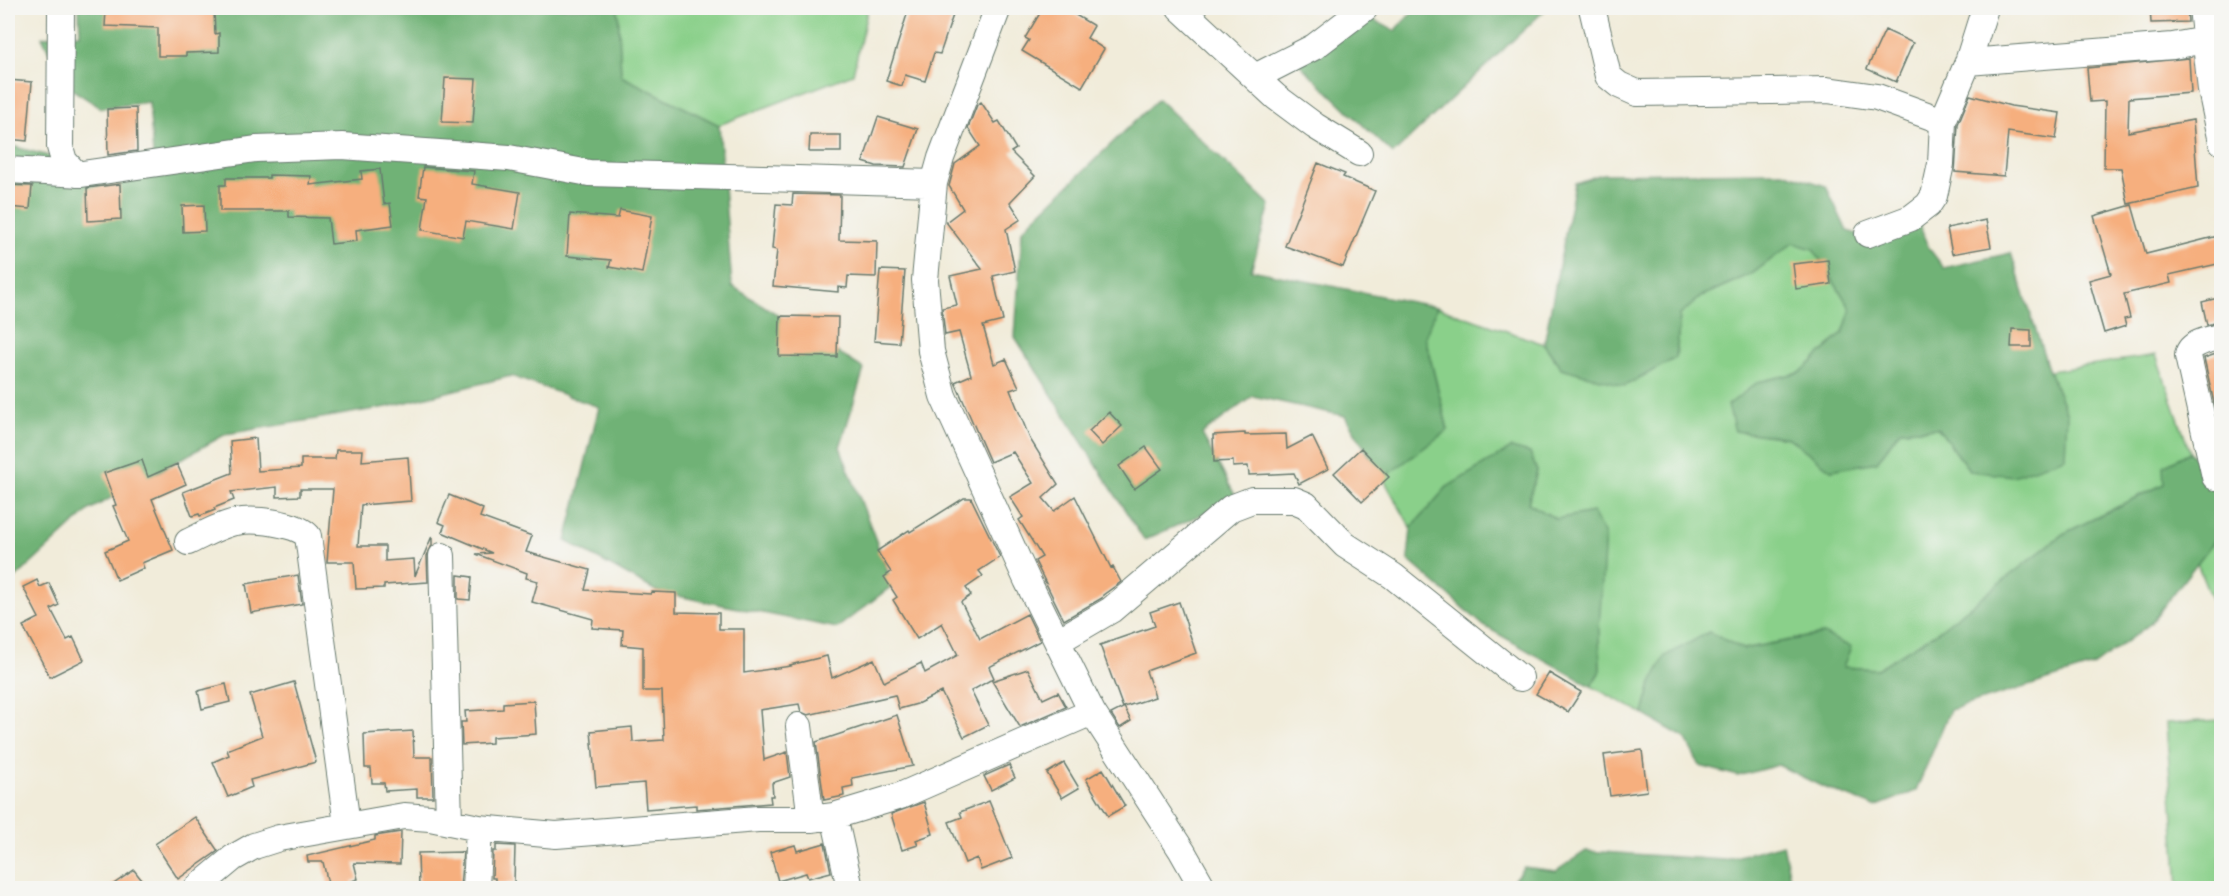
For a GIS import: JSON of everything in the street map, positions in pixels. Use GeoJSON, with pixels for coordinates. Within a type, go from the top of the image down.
{"type":"FeatureCollection","features":[{"type":"Feature","properties":{"kind":"street"},"geometry":{"type":"LineString","coordinates":[[61,8],[60,147],[64,161],[76,174]]}},
{"type":"Feature","properties":{"kind":"street"},"geometry":{"type":"LineString","coordinates":[[998,8],[941,158],[934,183],[925,280],[932,351],[943,396],[1027,580],[1092,712],[1182,851],[1203,888]]}},
{"type":"Feature","properties":{"kind":"street"},"geometry":{"type":"LineString","coordinates":[[1180,8],[1255,77],[1315,126],[1359,153]]}},
{"type":"Feature","properties":{"kind":"street"},"geometry":{"type":"LineString","coordinates":[[1255,77],[1314,47],[1365,8]]}},
{"type":"Feature","properties":{"kind":"street"},"geometry":{"type":"LineString","coordinates":[[1592,8],[1608,76],[1619,86],[1636,93],[1827,90],[1877,97],[1943,121]]}},
{"type":"Feature","properties":{"kind":"street"},"geometry":{"type":"LineString","coordinates":[[1869,234],[1911,218],[1928,205],[1934,196],[1941,164],[1943,121],[1968,62],[1985,8]]}},
{"type":"Feature","properties":{"kind":"street"},"geometry":{"type":"LineString","coordinates":[[2202,8],[2205,40],[2216,89],[2222,142]]}},
{"type":"Feature","properties":{"kind":"street"},"geometry":{"type":"LineString","coordinates":[[1968,62],[2173,46],[2205,40]]}},
{"type":"Feature","properties":{"kind":"street"},"geometry":{"type":"LineString","coordinates":[[8,170],[76,174],[256,149],[342,146],[509,158],[589,173],[934,183]]}},
{"type":"Feature","properties":{"kind":"street"},"geometry":{"type":"LineString","coordinates":[[2215,477],[2188,350],[2192,346],[2222,336]]}},
{"type":"Feature","properties":{"kind":"street"},"geometry":{"type":"LineString","coordinates":[[1058,641],[1111,610],[1231,508],[1252,500],[1294,500],[1306,506],[1345,544],[1393,576],[1520,678]]}},
{"type":"Feature","properties":{"kind":"street"},"geometry":{"type":"LineString","coordinates":[[188,542],[223,525],[238,521],[295,527],[308,536],[347,825]]}},
{"type":"Feature","properties":{"kind":"street"},"geometry":{"type":"LineString","coordinates":[[442,556],[449,822]]}},
{"type":"Feature","properties":{"kind":"street"},"geometry":{"type":"LineString","coordinates":[[197,888],[232,858],[254,846],[279,838],[404,816],[430,818],[479,828],[556,835],[758,819],[822,818],[900,796],[1092,712]]}},
{"type":"Feature","properties":{"kind":"street"},"geometry":{"type":"LineString","coordinates":[[799,726],[822,818],[850,888]]}},
{"type":"Feature","properties":{"kind":"street"},"geometry":{"type":"LineString","coordinates":[[476,888],[479,828]]}},
{"type":"Feature","properties":{"kind":"green space"},"geometry":{"type":"Polygon","coordinates":[[[79,8],[618,8],[621,76],[719,125],[732,286],[864,369],[840,447],[893,585],[837,628],[658,592],[566,541],[599,407],[511,376],[387,407],[226,434],[89,510],[8,585],[8,145],[100,170],[153,155],[149,102],[101,108],[65,85],[42,37],[80,34],[79,8]]]}},
{"type":"Feature","properties":{"kind":"green space"},"geometry":{"type":"Polygon","coordinates":[[[618,8],[868,8],[853,74],[719,125],[621,76],[618,8]]]}},
{"type":"Feature","properties":{"kind":"green space"},"geometry":{"type":"Polygon","coordinates":[[[1416,8],[1547,8],[1393,154],[1298,63],[1370,18],[1395,31],[1416,8]]]}},
{"type":"Feature","properties":{"kind":"green space"},"geometry":{"type":"Polygon","coordinates":[[[1158,99],[1270,205],[1251,270],[1437,307],[1425,337],[1448,430],[1383,478],[1345,416],[1253,396],[1202,434],[1237,499],[1144,540],[1015,337],[1022,230],[1158,99]]]}},
{"type":"Feature","properties":{"kind":"green space"},"geometry":{"type":"Polygon","coordinates":[[[1783,172],[1826,186],[1847,231],[1874,239],[1917,218],[1928,247],[1944,268],[2011,253],[2049,371],[2067,414],[2065,458],[2013,476],[1970,471],[1938,428],[1900,430],[1877,462],[1831,470],[1789,438],[1735,431],[1728,405],[1758,382],[1801,372],[1843,333],[1851,309],[1813,249],[1793,243],[1753,273],[1702,296],[1680,315],[1676,358],[1625,386],[1561,368],[1544,344],[1575,183],[1602,174],[1783,172]]]}},
{"type":"Feature","properties":{"kind":"green space"},"geometry":{"type":"Polygon","coordinates":[[[1793,243],[1813,248],[1851,309],[1843,333],[1801,372],[1758,382],[1735,431],[1789,438],[1831,470],[1877,461],[1900,430],[1938,428],[1970,471],[2067,414],[2049,371],[2156,355],[2190,452],[2164,466],[2164,484],[2063,534],[1936,633],[1877,669],[1843,667],[1823,634],[1743,649],[1709,632],[1651,684],[1643,714],[1591,686],[1600,671],[1593,512],[1556,519],[1528,503],[1537,471],[1447,487],[1411,528],[1383,478],[1448,430],[1425,337],[1437,307],[1544,344],[1561,368],[1676,358],[1680,315],[1702,296],[1753,273],[1793,243]]]}},
{"type":"Feature","properties":{"kind":"green space"},"geometry":{"type":"Polygon","coordinates":[[[1511,448],[1530,453],[1537,471],[1528,503],[1556,519],[1593,512],[1605,535],[1599,628],[1600,671],[1591,686],[1484,626],[1408,560],[1411,528],[1447,487],[1511,448]]]}},
{"type":"Feature","properties":{"kind":"green space"},"geometry":{"type":"Polygon","coordinates":[[[2190,452],[2217,491],[2221,492],[2221,532],[2150,624],[2093,666],[1950,710],[1916,791],[1875,807],[1821,786],[1778,765],[1738,776],[1700,766],[1685,738],[1643,714],[1651,684],[1665,656],[1709,632],[1743,649],[1823,634],[1851,647],[1843,667],[1877,669],[1936,633],[2063,534],[2164,484],[2163,466],[2190,452]]]}},
{"type":"Feature","properties":{"kind":"green space"},"geometry":{"type":"Polygon","coordinates":[[[2221,532],[2221,623],[2197,563],[2221,532]]]}},
{"type":"Feature","properties":{"kind":"green space"},"geometry":{"type":"Polygon","coordinates":[[[2221,720],[2221,888],[2178,888],[2166,723],[2221,720]]]}},
{"type":"Feature","properties":{"kind":"green space"},"geometry":{"type":"Polygon","coordinates":[[[1783,844],[1792,888],[1507,888],[1524,867],[1556,871],[1586,851],[1724,860],[1783,844]]]}},
{"type":"Feature","properties":{"kind":"building"},"geometry":{"type":"Polygon","coordinates":[[[126,8],[214,10],[215,34],[219,33],[219,52],[186,53],[186,56],[158,56],[158,28],[105,26],[106,10],[125,11],[126,8]]]}},
{"type":"Feature","properties":{"kind":"building"},"geometry":{"type":"Polygon","coordinates":[[[909,8],[940,8],[954,12],[940,54],[934,53],[925,81],[905,75],[902,86],[886,81],[909,8]]]}},
{"type":"Feature","properties":{"kind":"building"},"geometry":{"type":"Polygon","coordinates":[[[1043,8],[1064,8],[1094,26],[1087,38],[1104,49],[1082,87],[1022,51],[1029,40],[1025,38],[1043,8]]]}},
{"type":"Feature","properties":{"kind":"building"},"geometry":{"type":"Polygon","coordinates":[[[2150,8],[2187,8],[2188,22],[2151,23],[2150,8]]]}},
{"type":"Feature","properties":{"kind":"building"},"geometry":{"type":"Polygon","coordinates":[[[1885,30],[1913,43],[1896,82],[1867,69],[1885,30]]]}},
{"type":"Feature","properties":{"kind":"building"},"geometry":{"type":"Polygon","coordinates":[[[2189,58],[2191,93],[2129,98],[2128,132],[2193,120],[2198,188],[2128,204],[2121,168],[2104,168],[2105,101],[2090,102],[2087,68],[2189,58]]]}},
{"type":"Feature","properties":{"kind":"building"},"geometry":{"type":"Polygon","coordinates":[[[445,78],[476,79],[473,123],[442,122],[445,78]]]}},
{"type":"Feature","properties":{"kind":"building"},"geometry":{"type":"Polygon","coordinates":[[[8,80],[32,82],[27,141],[8,139],[8,80]]]}},
{"type":"Feature","properties":{"kind":"building"},"geometry":{"type":"Polygon","coordinates":[[[1970,95],[2011,106],[2060,113],[2056,139],[2008,132],[2004,176],[1955,172],[1958,124],[1970,95]]]}},
{"type":"Feature","properties":{"kind":"building"},"geometry":{"type":"Polygon","coordinates":[[[981,102],[995,123],[999,121],[1016,149],[1011,152],[1035,176],[1010,202],[1021,219],[1006,229],[1015,271],[993,276],[1003,321],[983,326],[994,364],[1006,359],[1019,387],[1010,390],[1030,439],[1058,484],[1043,498],[1054,511],[1075,496],[1111,568],[1113,567],[1121,582],[1102,598],[1064,620],[1035,561],[1042,557],[1019,520],[1023,517],[1010,497],[1033,483],[1013,452],[990,462],[955,382],[971,375],[959,332],[945,335],[942,308],[957,305],[950,276],[982,269],[946,222],[963,209],[949,186],[955,164],[980,146],[968,128],[977,105],[981,102]]]}},
{"type":"Feature","properties":{"kind":"building"},"geometry":{"type":"Polygon","coordinates":[[[136,108],[137,151],[108,155],[107,109],[136,108]]]}},
{"type":"Feature","properties":{"kind":"building"},"geometry":{"type":"Polygon","coordinates":[[[878,117],[918,129],[905,167],[876,166],[863,162],[878,117]]]}},
{"type":"Feature","properties":{"kind":"building"},"geometry":{"type":"Polygon","coordinates":[[[810,135],[841,135],[841,152],[809,152],[810,135]]]}},
{"type":"Feature","properties":{"kind":"building"},"geometry":{"type":"Polygon","coordinates":[[[1318,163],[1345,174],[1343,177],[1375,191],[1343,267],[1285,246],[1318,163]]]}},
{"type":"Feature","properties":{"kind":"building"},"geometry":{"type":"Polygon","coordinates":[[[423,167],[474,171],[472,184],[520,192],[514,229],[466,221],[463,237],[422,230],[427,197],[419,196],[423,167]]]}},
{"type":"Feature","properties":{"kind":"building"},"geometry":{"type":"Polygon","coordinates":[[[380,169],[384,204],[390,203],[393,225],[356,230],[357,241],[331,244],[328,218],[289,217],[289,211],[220,211],[220,185],[226,185],[226,178],[269,178],[269,175],[311,176],[310,185],[362,179],[361,171],[380,169]]]}},
{"type":"Feature","properties":{"kind":"building"},"geometry":{"type":"Polygon","coordinates":[[[120,184],[121,219],[88,221],[87,188],[120,184]]]}},
{"type":"Feature","properties":{"kind":"building"},"geometry":{"type":"Polygon","coordinates":[[[8,185],[32,186],[30,209],[8,207],[8,185]]]}},
{"type":"Feature","properties":{"kind":"building"},"geometry":{"type":"Polygon","coordinates":[[[793,194],[840,195],[839,240],[877,241],[876,277],[848,276],[847,288],[838,287],[838,292],[773,286],[777,250],[772,249],[776,204],[792,205],[793,194]]]}},
{"type":"Feature","properties":{"kind":"building"},"geometry":{"type":"Polygon","coordinates":[[[204,205],[205,231],[183,232],[182,206],[204,205]]]}},
{"type":"Feature","properties":{"kind":"building"},"geometry":{"type":"Polygon","coordinates":[[[2132,205],[2146,254],[2222,235],[2222,263],[2169,275],[2171,283],[2124,294],[2130,318],[2124,319],[2126,326],[2104,333],[2089,280],[2111,274],[2094,216],[2132,205]]]}},
{"type":"Feature","properties":{"kind":"building"},"geometry":{"type":"Polygon","coordinates":[[[620,210],[652,216],[642,273],[609,267],[611,260],[567,256],[570,214],[618,218],[620,210]]]}},
{"type":"Feature","properties":{"kind":"building"},"geometry":{"type":"Polygon","coordinates":[[[1986,220],[1991,247],[1952,254],[1947,228],[1986,220]]]}},
{"type":"Feature","properties":{"kind":"building"},"geometry":{"type":"Polygon","coordinates":[[[1828,260],[1831,284],[1796,289],[1793,264],[1828,260]]]}},
{"type":"Feature","properties":{"kind":"building"},"geometry":{"type":"Polygon","coordinates":[[[880,270],[905,271],[899,343],[874,341],[880,270]]]}},
{"type":"Feature","properties":{"kind":"building"},"geometry":{"type":"Polygon","coordinates":[[[2222,297],[2222,321],[2207,325],[2202,302],[2222,297]]]}},
{"type":"Feature","properties":{"kind":"building"},"geometry":{"type":"Polygon","coordinates":[[[780,316],[838,317],[837,357],[779,356],[780,316]]]}},
{"type":"Feature","properties":{"kind":"building"},"geometry":{"type":"Polygon","coordinates":[[[2012,329],[2031,330],[2031,347],[2011,347],[2012,329]]]}},
{"type":"Feature","properties":{"kind":"building"},"geometry":{"type":"Polygon","coordinates":[[[2222,352],[2222,412],[2216,412],[2204,358],[2222,352]]]}},
{"type":"Feature","properties":{"kind":"building"},"geometry":{"type":"Polygon","coordinates":[[[1109,412],[1122,426],[1102,445],[1089,431],[1109,412]]]}},
{"type":"Feature","properties":{"kind":"building"},"geometry":{"type":"Polygon","coordinates":[[[1245,433],[1245,435],[1286,434],[1287,449],[1312,436],[1328,469],[1299,484],[1294,473],[1249,475],[1248,466],[1233,467],[1233,461],[1214,462],[1213,435],[1245,433]]]}},
{"type":"Feature","properties":{"kind":"building"},"geometry":{"type":"Polygon","coordinates":[[[256,438],[258,471],[301,468],[301,459],[335,459],[336,450],[363,450],[362,461],[408,457],[411,501],[361,505],[358,546],[385,546],[385,561],[414,559],[415,576],[432,536],[432,545],[427,556],[428,582],[356,589],[354,562],[327,562],[333,489],[300,489],[300,496],[277,497],[277,487],[231,492],[234,500],[200,516],[199,514],[192,516],[183,492],[232,473],[230,441],[256,438]]]}},
{"type":"Feature","properties":{"kind":"building"},"geometry":{"type":"Polygon","coordinates":[[[1146,447],[1162,469],[1134,489],[1119,466],[1146,447]]]}},
{"type":"Feature","properties":{"kind":"building"},"geometry":{"type":"Polygon","coordinates":[[[1361,448],[1389,477],[1362,502],[1334,473],[1361,448]]]}},
{"type":"Feature","properties":{"kind":"building"},"geometry":{"type":"Polygon","coordinates":[[[142,460],[148,477],[177,464],[186,484],[152,499],[173,550],[142,563],[144,568],[117,580],[105,551],[128,541],[113,506],[116,505],[104,473],[142,460]]]}},
{"type":"Feature","properties":{"kind":"building"},"geometry":{"type":"Polygon","coordinates":[[[449,495],[483,509],[480,517],[532,536],[526,552],[590,570],[585,590],[651,594],[652,592],[676,593],[676,612],[719,613],[719,629],[744,629],[744,673],[791,666],[827,656],[832,678],[874,659],[884,682],[921,663],[925,673],[958,655],[942,623],[917,639],[893,600],[897,597],[884,577],[891,572],[877,551],[964,498],[971,498],[1000,557],[979,571],[983,576],[966,588],[971,595],[961,602],[980,639],[1027,614],[1040,641],[989,667],[994,678],[971,691],[988,725],[964,737],[941,692],[917,704],[899,709],[895,695],[808,715],[801,712],[799,704],[760,710],[764,760],[787,752],[790,777],[772,783],[771,803],[696,809],[696,805],[646,809],[644,783],[596,787],[591,731],[632,727],[633,742],[664,740],[662,691],[643,691],[643,647],[622,645],[623,630],[592,628],[593,619],[532,602],[538,581],[526,578],[527,573],[476,554],[492,553],[442,532],[445,525],[438,522],[449,495]]]}},
{"type":"Feature","properties":{"kind":"building"},"geometry":{"type":"Polygon","coordinates":[[[298,575],[302,604],[251,613],[246,584],[298,575]]]}},
{"type":"Feature","properties":{"kind":"building"},"geometry":{"type":"Polygon","coordinates":[[[458,575],[472,577],[470,600],[458,599],[458,575]]]}},
{"type":"Feature","properties":{"kind":"building"},"geometry":{"type":"Polygon","coordinates":[[[37,580],[40,587],[49,583],[59,605],[51,609],[67,640],[73,637],[84,660],[50,677],[23,626],[39,618],[23,587],[37,580]]]}},
{"type":"Feature","properties":{"kind":"building"},"geometry":{"type":"Polygon","coordinates":[[[1179,602],[1196,653],[1146,671],[1155,697],[1124,707],[1131,721],[1120,728],[1111,714],[1123,708],[1100,645],[1155,626],[1150,612],[1179,602]]]}},
{"type":"Feature","properties":{"kind":"building"},"geometry":{"type":"Polygon","coordinates":[[[1028,669],[1043,699],[1058,692],[1066,707],[1020,727],[992,681],[1028,669]]]}},
{"type":"Feature","properties":{"kind":"building"},"geometry":{"type":"Polygon","coordinates":[[[1549,673],[1581,692],[1568,712],[1536,694],[1549,673]]]}},
{"type":"Feature","properties":{"kind":"building"},"geometry":{"type":"Polygon","coordinates":[[[294,682],[316,762],[250,780],[252,787],[228,797],[213,762],[229,755],[227,750],[262,736],[250,695],[294,682]]]}},
{"type":"Feature","properties":{"kind":"building"},"geometry":{"type":"Polygon","coordinates":[[[226,684],[230,702],[202,709],[198,691],[226,684]]]}},
{"type":"Feature","properties":{"kind":"building"},"geometry":{"type":"Polygon","coordinates":[[[534,701],[536,734],[492,737],[492,743],[462,745],[461,722],[466,722],[465,711],[503,709],[503,703],[534,701]]]}},
{"type":"Feature","properties":{"kind":"building"},"geometry":{"type":"Polygon","coordinates":[[[897,715],[913,766],[852,778],[853,786],[843,788],[844,796],[824,800],[816,742],[897,715]]]}},
{"type":"Feature","properties":{"kind":"building"},"geometry":{"type":"Polygon","coordinates":[[[413,731],[414,757],[432,757],[433,797],[417,797],[417,789],[385,791],[384,783],[372,783],[371,768],[365,768],[364,734],[413,731]]]}},
{"type":"Feature","properties":{"kind":"building"},"geometry":{"type":"Polygon","coordinates":[[[1642,750],[1647,791],[1610,796],[1604,755],[1642,750]]]}},
{"type":"Feature","properties":{"kind":"building"},"geometry":{"type":"Polygon","coordinates":[[[1064,763],[1079,788],[1062,798],[1047,773],[1064,763]]]}},
{"type":"Feature","properties":{"kind":"building"},"geometry":{"type":"Polygon","coordinates":[[[1009,765],[1015,778],[991,790],[984,776],[1009,765]]]}},
{"type":"Feature","properties":{"kind":"building"},"geometry":{"type":"Polygon","coordinates":[[[1103,769],[1125,806],[1108,816],[1086,779],[1103,769]]]}},
{"type":"Feature","properties":{"kind":"building"},"geometry":{"type":"Polygon","coordinates":[[[989,801],[1012,858],[981,870],[977,858],[965,863],[949,822],[962,817],[960,812],[989,801]]]}},
{"type":"Feature","properties":{"kind":"building"},"geometry":{"type":"Polygon","coordinates":[[[924,802],[933,834],[916,840],[918,845],[902,850],[891,814],[924,802]]]}},
{"type":"Feature","properties":{"kind":"building"},"geometry":{"type":"Polygon","coordinates":[[[195,817],[218,851],[178,879],[155,844],[195,817]]]}},
{"type":"Feature","properties":{"kind":"building"},"geometry":{"type":"Polygon","coordinates":[[[401,832],[400,864],[354,863],[358,879],[352,881],[353,885],[329,888],[323,862],[308,862],[307,856],[375,840],[375,836],[401,832]]]}},
{"type":"Feature","properties":{"kind":"building"},"geometry":{"type":"Polygon","coordinates":[[[825,843],[831,872],[808,878],[806,873],[778,881],[770,852],[795,845],[797,851],[825,843]]]}},
{"type":"Feature","properties":{"kind":"building"},"geometry":{"type":"Polygon","coordinates":[[[496,845],[515,846],[514,883],[495,883],[495,878],[492,878],[493,851],[496,851],[496,845]]]}},
{"type":"Feature","properties":{"kind":"building"},"geometry":{"type":"Polygon","coordinates":[[[463,852],[460,888],[419,888],[418,853],[463,852]]]}},
{"type":"Feature","properties":{"kind":"building"},"geometry":{"type":"Polygon","coordinates":[[[134,870],[148,888],[108,888],[134,870]]]}}]}
